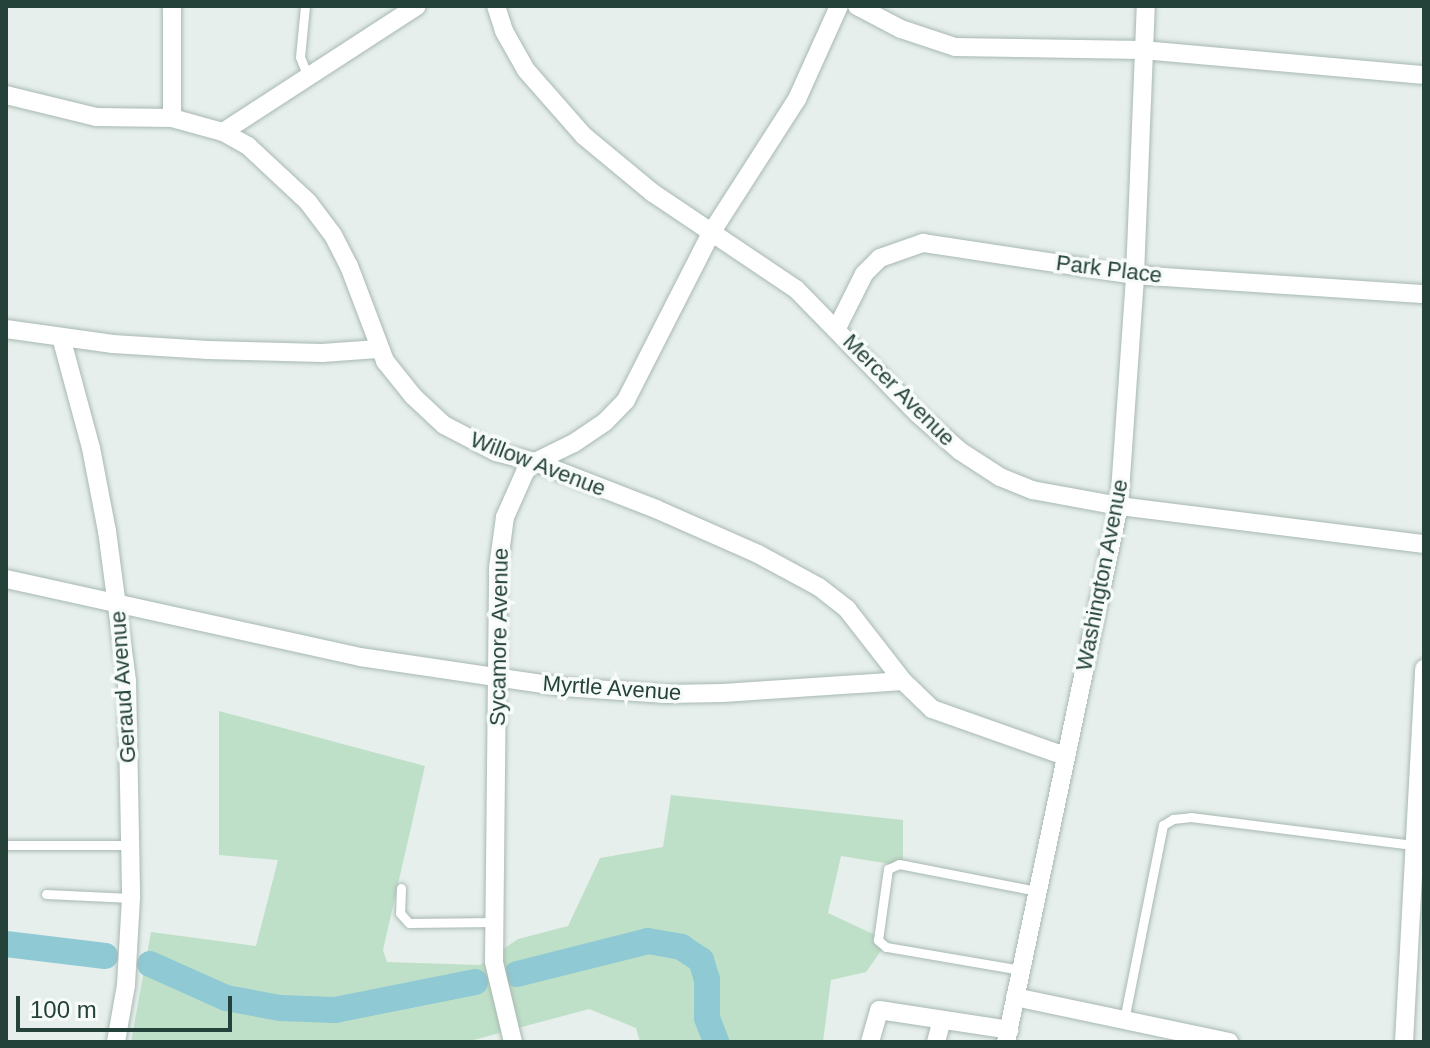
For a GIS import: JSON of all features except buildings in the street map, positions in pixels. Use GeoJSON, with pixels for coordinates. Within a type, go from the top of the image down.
{"type":"FeatureCollection","features":[{"type":"Feature","properties":{"kind":"street"},"geometry":{"type":"LineString","coordinates":[[172,6],[172,118]]}},
{"type":"Feature","properties":{"kind":"street"},"geometry":{"type":"LineString","coordinates":[[223,132],[417,6]]}},
{"type":"Feature","properties":{"kind":"street","name":"Mercer Avenue"},"geometry":{"type":"LineString","coordinates":[[496,6],[504,31],[526,70],[551,103],[616,166],[796,289],[917,413],[960,451],[1000,477],[1032,490],[1119,506],[1424,544]]}},
{"type":"Feature","properties":{"kind":"street"},"geometry":{"type":"LineString","coordinates":[[535,462],[574,443],[605,422],[626,400],[711,233],[784,123],[839,6]]}},
{"type":"Feature","properties":{"kind":"street"},"geometry":{"type":"LineString","coordinates":[[857,6],[901,29],[955,47],[1143,50],[1424,75]]}},
{"type":"Feature","properties":{"kind":"street","name":"Washington Avenue"},"geometry":{"type":"LineString","coordinates":[[1008,1036],[1119,506],[1135,275],[1146,6]]}},
{"type":"Feature","properties":{"kind":"street","name":"Willow Avenue"},"geometry":{"type":"LineString","coordinates":[[6,95],[96,117],[172,118],[223,132],[248,146],[308,202],[333,235],[349,266],[378,349],[413,396],[444,425],[496,452],[535,462],[656,509],[758,554],[819,587],[847,609],[903,681]]}},
{"type":"Feature","properties":{"kind":"street","name":"Park Place"},"geometry":{"type":"LineString","coordinates":[[837,328],[864,274],[880,258],[923,243],[1135,275],[1424,294]]}},
{"type":"Feature","properties":{"kind":"street"},"geometry":{"type":"LineString","coordinates":[[6,329],[113,344],[208,350],[322,353],[378,349]]}},
{"type":"Feature","properties":{"kind":"street","name":"Geraud Avenue"},"geometry":{"type":"LineString","coordinates":[[61,337],[91,448],[127,681],[131,898],[126,985],[116,1042]]}},
{"type":"Feature","properties":{"kind":"street","name":"Sycamore Avenue"},"geometry":{"type":"LineString","coordinates":[[513,1042],[494,962],[500,540],[525,472],[535,462]]}},
{"type":"Feature","properties":{"kind":"street","name":"Myrtle Avenue"},"geometry":{"type":"LineString","coordinates":[[6,579],[117,601],[360,657],[564,687],[666,694],[903,681]]}},
{"type":"Feature","properties":{"kind":"street"},"geometry":{"type":"LineString","coordinates":[[1404,1042],[1424,669]]}},
{"type":"Feature","properties":{"kind":"street"},"geometry":{"type":"LineString","coordinates":[[903,681],[932,709],[1065,756]]}},
{"type":"Feature","properties":{"kind":"street"},"geometry":{"type":"LineString","coordinates":[[1015,997],[1229,1042]]}},
{"type":"Feature","properties":{"kind":"street"},"geometry":{"type":"LineString","coordinates":[[870,1042],[879,1010],[942,1020],[1008,1036]]}},
{"type":"Feature","properties":{"kind":"street"},"geometry":{"type":"LineString","coordinates":[[936,1042],[942,1020]]}},
{"type":"Feature","properties":{"kind":"lane"},"geometry":{"type":"LineString","coordinates":[[305,6],[300,57],[309,79]]}},
{"type":"Feature","properties":{"kind":"lane"},"geometry":{"type":"LineString","coordinates":[[1124,1020],[1163,825],[1173,819],[1191,817],[1414,845]]}},
{"type":"Feature","properties":{"kind":"lane"},"geometry":{"type":"LineString","coordinates":[[6,845],[131,845]]}},
{"type":"Feature","properties":{"kind":"lane"},"geometry":{"type":"LineString","coordinates":[[1021,970],[886,947],[878,940],[888,869],[899,864],[1037,891]]}},
{"type":"Feature","properties":{"kind":"lane"},"geometry":{"type":"LineString","coordinates":[[401,888],[400,913],[409,923],[494,922]]}},
{"type":"Feature","properties":{"kind":"lane"},"geometry":{"type":"LineString","coordinates":[[46,894],[131,898]]}},
{"type":"Feature","properties":{"kind":"green space"},"geometry":{"type":"Polygon","coordinates":[[[219,711],[425,766],[383,950],[387,962],[480,965],[518,939],[568,926],[600,858],[663,847],[671,795],[903,820],[903,866],[841,856],[828,913],[888,941],[866,972],[831,980],[823,1042],[640,1042],[636,1028],[589,1009],[466,1042],[131,1042],[151,932],[256,946],[278,860],[219,855],[219,711]]]}},
{"type":"Feature","properties":{"kind":"waterway"},"geometry":{"type":"LineString","coordinates":[[517,974],[648,941],[681,947],[701,960],[707,980],[707,1018],[716,1042]]}},
{"type":"Feature","properties":{"kind":"waterway"},"geometry":{"type":"LineString","coordinates":[[6,944],[105,956]]}},
{"type":"Feature","properties":{"kind":"waterway"},"geometry":{"type":"LineString","coordinates":[[150,964],[226,998],[280,1008],[335,1010],[475,982]]}}]}
